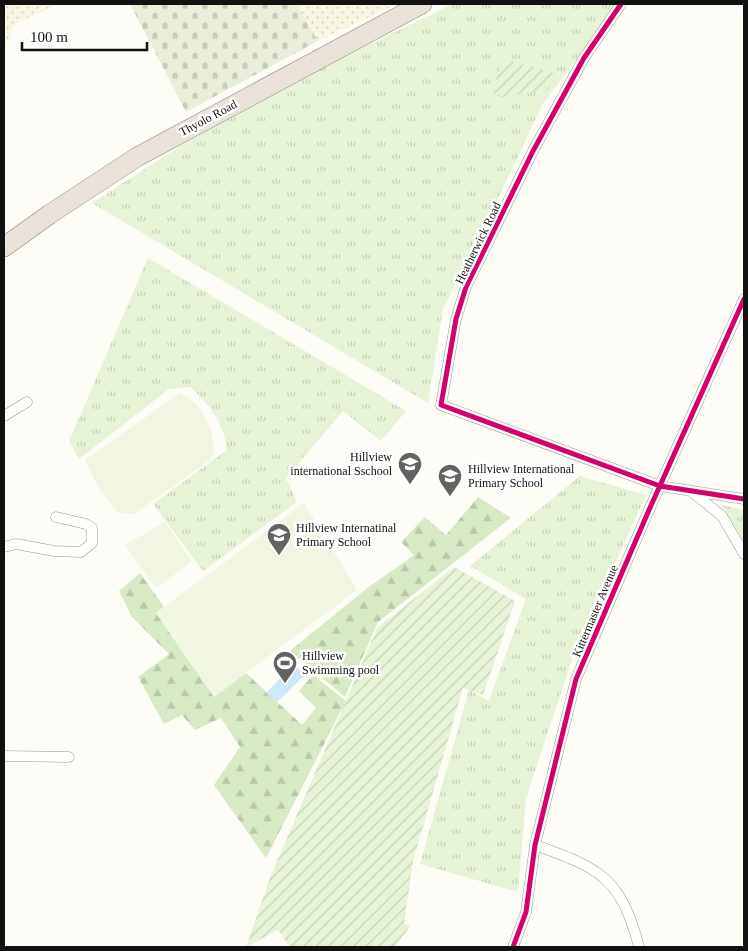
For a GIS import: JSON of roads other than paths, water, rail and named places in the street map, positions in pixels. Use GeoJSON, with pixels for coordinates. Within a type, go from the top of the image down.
{"type":"FeatureCollection","features":[{"type":"Feature","properties":{"kind":"highway","name":"Thyolo Road"},"geometry":{"type":"LineString","coordinates":[[4,248],[50,214],[137,157],[422,4]]}},
{"type":"Feature","properties":{"kind":"street","name":"Heatherwick Road"},"geometry":{"type":"LineString","coordinates":[[621,4],[584,58],[538,143],[466,287],[456,319],[440,406],[660,486]]}},
{"type":"Feature","properties":{"kind":"street","name":"Kittermaster Avenue"},"geometry":{"type":"LineString","coordinates":[[513,947],[526,912],[535,845],[576,679],[744,298]]}},
{"type":"Feature","properties":{"kind":"street"},"geometry":{"type":"LineString","coordinates":[[4,416],[27,402]]}},
{"type":"Feature","properties":{"kind":"street"},"geometry":{"type":"LineString","coordinates":[[660,486],[744,499]]}},
{"type":"Feature","properties":{"kind":"street"},"geometry":{"type":"LineString","coordinates":[[688,489],[722,516],[744,554]]}},
{"type":"Feature","properties":{"kind":"street"},"geometry":{"type":"LineString","coordinates":[[4,548],[16,544],[54,551],[81,552],[92,543],[92,528],[86,524],[56,517]]}},
{"type":"Feature","properties":{"kind":"street"},"geometry":{"type":"LineString","coordinates":[[4,756],[69,757]]}},
{"type":"Feature","properties":{"kind":"street"},"geometry":{"type":"LineString","coordinates":[[535,845],[581,862],[604,876],[614,886],[624,901],[639,947]]}},
{"type":"Feature","properties":{"kind":"water","name":"Hillview Swimming pool"},"geometry":{"type":"Polygon","coordinates":[[[294,664],[305,675],[277,702],[266,693],[294,664]]]}},
{"type":"Feature","properties":{"kind":"place","name":"Hillview international Sschool"},"geometry":{"type":"Point","coordinates":[410,485]}},
{"type":"Feature","properties":{"kind":"place","name":"Hillview International Primary School"},"geometry":{"type":"Point","coordinates":[450,497]}},
{"type":"Feature","properties":{"kind":"place","name":"Hillview Internatinal Primary School"},"geometry":{"type":"Point","coordinates":[279,556]}},
{"type":"Feature","properties":{"kind":"place","name":"Hillview Swimming pool"},"geometry":{"type":"Point","coordinates":[285,684]}}]}
